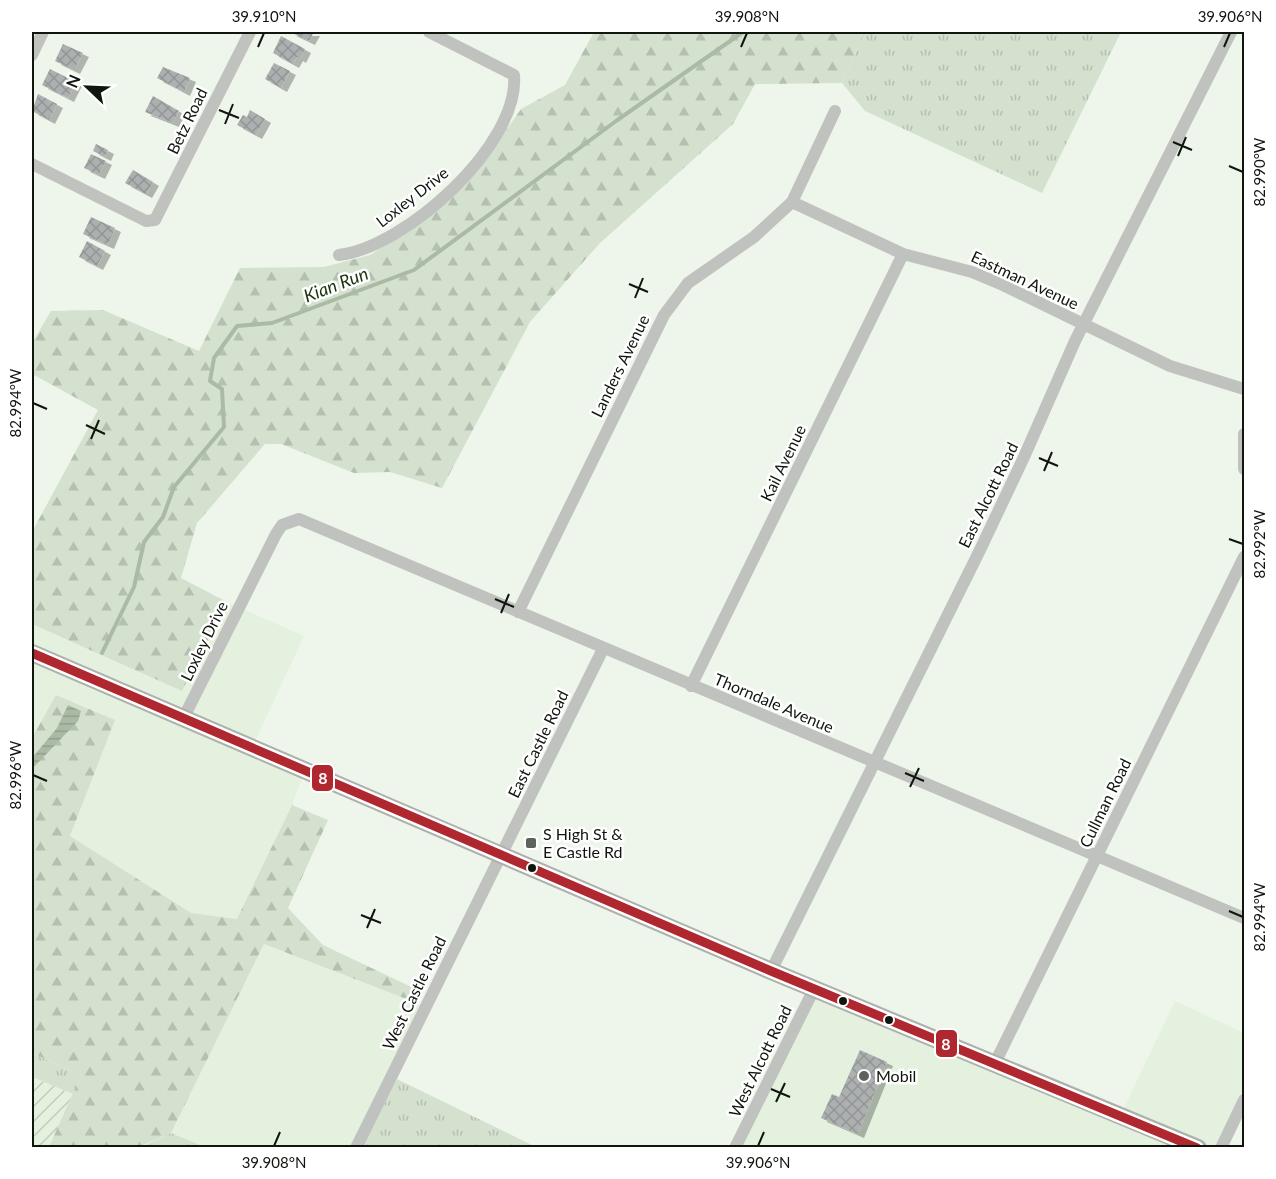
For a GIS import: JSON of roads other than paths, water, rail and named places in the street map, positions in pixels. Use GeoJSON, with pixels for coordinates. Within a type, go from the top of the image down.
{"type":"FeatureCollection","features":[{"type":"Feature","properties":{"kind":"main road"},"geometry":{"type":"LineString","coordinates":[[32,653],[771,971],[1198,1148]]}},
{"type":"Feature","properties":{"kind":"street"},"geometry":{"type":"LineString","coordinates":[[32,55],[43,32]]}},
{"type":"Feature","properties":{"kind":"street","name":"Betz Road"},"geometry":{"type":"LineString","coordinates":[[32,164],[146,221],[151,222],[158,218],[250,32]]}},
{"type":"Feature","properties":{"kind":"street","name":"Loxley Drive"},"geometry":{"type":"LineString","coordinates":[[339,255],[360,252],[389,238],[424,212],[463,178],[503,122],[513,100],[514,75],[429,32]]}},
{"type":"Feature","properties":{"kind":"street","name":"East Alcott Road"},"geometry":{"type":"LineString","coordinates":[[771,971],[999,511],[1083,324],[1231,32]]}},
{"type":"Feature","properties":{"kind":"street","name":"Landers Avenue"},"geometry":{"type":"LineString","coordinates":[[518,612],[664,315],[679,291],[698,275],[754,237],[792,202],[835,111]]}},
{"type":"Feature","properties":{"kind":"street","name":"Eastman Avenue"},"geometry":{"type":"LineString","coordinates":[[792,202],[903,254],[972,272],[1170,366],[1245,389]]}},
{"type":"Feature","properties":{"kind":"street","name":"Kail Avenue"},"geometry":{"type":"LineString","coordinates":[[691,686],[903,254]]}},
{"type":"Feature","properties":{"kind":"street"},"geometry":{"type":"LineString","coordinates":[[1245,434],[1245,469]]}},
{"type":"Feature","properties":{"kind":"street","name":"Loxley Drive"},"geometry":{"type":"LineString","coordinates":[[184,717],[276,534],[282,525],[291,520]]}},
{"type":"Feature","properties":{"kind":"street","name":"Thorndale Avenue"},"geometry":{"type":"LineString","coordinates":[[291,520],[307,521],[603,649],[1245,918]]}},
{"type":"Feature","properties":{"kind":"street","name":"Cullman Road"},"geometry":{"type":"LineString","coordinates":[[995,1063],[1245,557]]}},
{"type":"Feature","properties":{"kind":"street","name":"East Castle Road"},"geometry":{"type":"LineString","coordinates":[[502,854],[603,649]]}},
{"type":"Feature","properties":{"kind":"street","name":"West Castle Road"},"geometry":{"type":"LineString","coordinates":[[356,1148],[502,854]]}},
{"type":"Feature","properties":{"kind":"street","name":"West Alcott Road"},"geometry":{"type":"LineString","coordinates":[[735,1148],[814,989]]}},
{"type":"Feature","properties":{"kind":"street"},"geometry":{"type":"LineString","coordinates":[[1221,1148],[1245,1100]]}},
{"type":"Feature","properties":{"kind":"waterway","name":"Kian Run"},"geometry":{"type":"LineString","coordinates":[[102,653],[134,587],[144,542],[163,517],[174,487],[224,427],[222,389],[210,381],[214,358],[237,326],[272,323],[414,270],[616,121],[743,32]]}},
{"type":"Feature","properties":{"kind":"place","name":"S High St & E Castle Rd"},"geometry":{"type":"Point","coordinates":[531,843]}},
{"type":"Feature","properties":{"kind":"place","name":"Mobil"},"geometry":{"type":"Point","coordinates":[864,1076]}}]}
